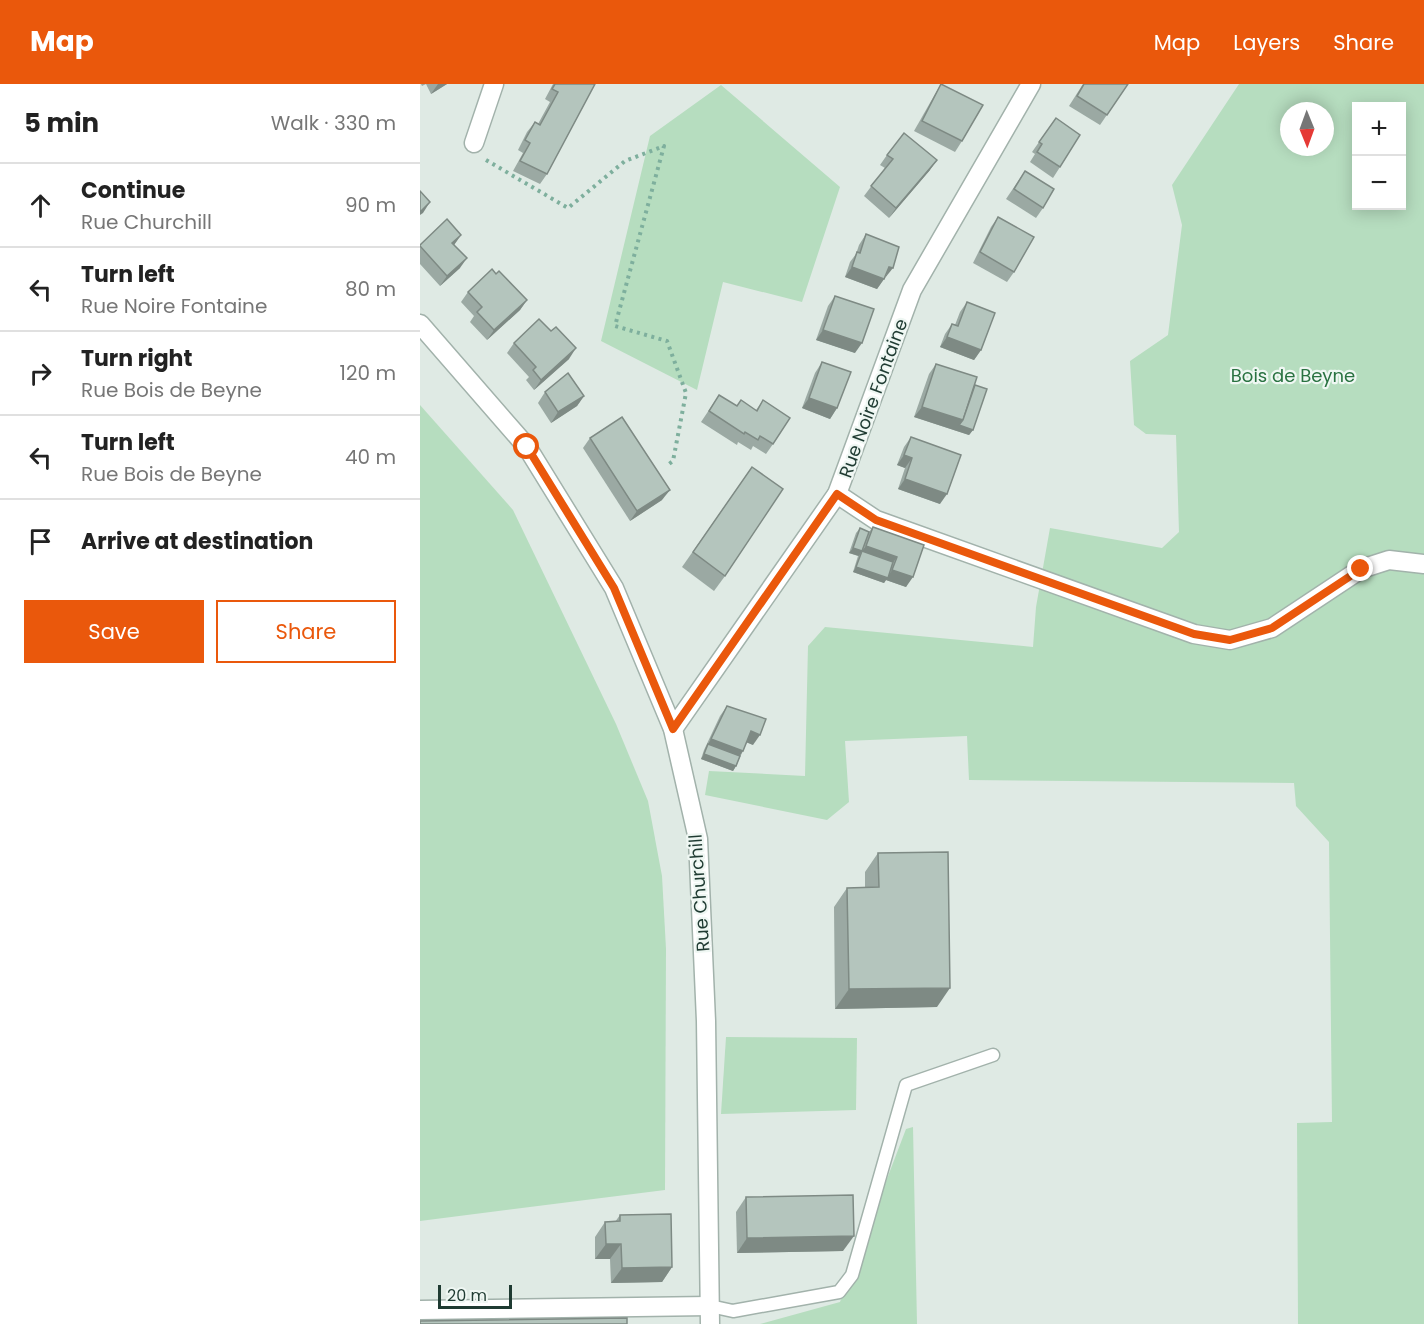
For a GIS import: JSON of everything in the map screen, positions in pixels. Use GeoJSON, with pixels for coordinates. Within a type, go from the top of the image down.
{"type":"FeatureCollection","features":[{"type":"Feature","properties":{"kind":"street"},"geometry":{"type":"LineString","coordinates":[[474,143],[494,84]]}},
{"type":"Feature","properties":{"kind":"street","name":"Rue Noire Fontaine"},"geometry":{"type":"LineString","coordinates":[[673,729],[837,494],[912,290],[1031,84]]}},
{"type":"Feature","properties":{"kind":"street","name":"Rue Churchill"},"geometry":{"type":"LineString","coordinates":[[420,324],[527,447],[614,588],[673,729],[698,839],[706,1021],[710,1315]]}},
{"type":"Feature","properties":{"kind":"street"},"geometry":{"type":"LineString","coordinates":[[837,494],[876,520],[929,541],[1194,634],[1230,640],[1272,628],[1361,569],[1389,560],[1424,564]]}},
{"type":"Feature","properties":{"kind":"street"},"geometry":{"type":"LineString","coordinates":[[420,1310],[710,1315]]}},
{"type":"Feature","properties":{"kind":"lane"},"geometry":{"type":"LineString","coordinates":[[710,1315],[839,1292],[852,1275],[906,1085],[993,1055]]}},
{"type":"Feature","properties":{"kind":"path"},"geometry":{"type":"LineString","coordinates":[[474,143],[481,157],[568,208],[625,162],[664,146],[615,326],[667,341],[686,393],[673,461],[669,464]]}},
{"type":"Feature","properties":{"kind":"green space","name":"Bois de Beyne"},"geometry":{"type":"Polygon","coordinates":[[[1239,84],[1424,84],[1424,1324],[1298,1324],[1297,1123],[1332,1122],[1329,842],[1296,806],[1294,783],[969,780],[967,736],[845,741],[849,802],[827,820],[705,795],[709,771],[805,776],[808,646],[825,627],[1033,647],[1036,607],[1050,528],[1162,548],[1179,532],[1176,435],[1146,434],[1134,425],[1130,361],[1168,335],[1182,225],[1172,185],[1239,84]]]}},
{"type":"Feature","properties":{"kind":"green space"},"geometry":{"type":"Polygon","coordinates":[[[721,85],[840,187],[802,302],[723,282],[697,390],[601,341],[650,136],[721,85]]]}},
{"type":"Feature","properties":{"kind":"green space"},"geometry":{"type":"Polygon","coordinates":[[[420,405],[513,510],[616,724],[648,801],[662,876],[666,949],[665,1190],[420,1221],[420,405]]]}},
{"type":"Feature","properties":{"kind":"green space"},"geometry":{"type":"Polygon","coordinates":[[[726,1037],[857,1038],[856,1110],[721,1114],[726,1037]]]}},
{"type":"Feature","properties":{"kind":"green space"},"geometry":{"type":"Polygon","coordinates":[[[913,1127],[917,1324],[760,1324],[840,1302],[906,1129],[913,1127]]]}},
{"type":"Feature","properties":{"kind":"building"},"geometry":{"type":"Polygon","coordinates":[[[555,84],[595,84],[547,174],[520,161],[530,143],[525,140],[535,122],[540,125],[558,92],[552,89],[555,84]]]}},
{"type":"Feature","properties":{"kind":"building"},"geometry":{"type":"Polygon","coordinates":[[[941,84],[983,105],[962,141],[922,121],[941,84]]]}},
{"type":"Feature","properties":{"kind":"building"},"geometry":{"type":"Polygon","coordinates":[[[1084,84],[1128,84],[1107,115],[1077,96],[1084,84]]]}},
{"type":"Feature","properties":{"kind":"building"},"geometry":{"type":"Polygon","coordinates":[[[1056,118],[1080,135],[1060,167],[1037,152],[1042,144],[1039,142],[1056,118]]]}},
{"type":"Feature","properties":{"kind":"building"},"geometry":{"type":"Polygon","coordinates":[[[904,133],[937,160],[896,208],[871,186],[893,159],[887,155],[904,133]]]}},
{"type":"Feature","properties":{"kind":"building"},"geometry":{"type":"Polygon","coordinates":[[[1025,171],[1054,189],[1043,208],[1014,189],[1025,171]]]}},
{"type":"Feature","properties":{"kind":"building"},"geometry":{"type":"Polygon","coordinates":[[[420,191],[430,202],[420,212],[420,191]]]}},
{"type":"Feature","properties":{"kind":"building"},"geometry":{"type":"Polygon","coordinates":[[[998,217],[1034,237],[1014,272],[980,252],[998,217]]]}},
{"type":"Feature","properties":{"kind":"building"},"geometry":{"type":"Polygon","coordinates":[[[447,219],[461,235],[452,243],[467,258],[447,276],[420,245],[447,219]]]}},
{"type":"Feature","properties":{"kind":"building"},"geometry":{"type":"Polygon","coordinates":[[[866,234],[899,247],[893,268],[889,267],[884,279],[852,267],[857,252],[860,253],[866,234]]]}},
{"type":"Feature","properties":{"kind":"building"},"geometry":{"type":"Polygon","coordinates":[[[492,269],[496,274],[499,271],[527,300],[494,330],[477,312],[482,307],[468,292],[492,269]]]}},
{"type":"Feature","properties":{"kind":"building"},"geometry":{"type":"Polygon","coordinates":[[[835,296],[874,309],[862,343],[823,330],[835,296]]]}},
{"type":"Feature","properties":{"kind":"building"},"geometry":{"type":"Polygon","coordinates":[[[967,302],[995,313],[981,350],[947,337],[952,324],[958,326],[967,302]]]}},
{"type":"Feature","properties":{"kind":"building"},"geometry":{"type":"Polygon","coordinates":[[[539,319],[551,331],[556,327],[576,348],[541,380],[533,370],[536,367],[514,343],[539,319]]]}},
{"type":"Feature","properties":{"kind":"building"},"geometry":{"type":"Polygon","coordinates":[[[822,362],[851,372],[837,408],[809,398],[822,362]]]}},
{"type":"Feature","properties":{"kind":"building"},"geometry":{"type":"Polygon","coordinates":[[[936,364],[977,377],[963,420],[922,407],[936,364]]]}},
{"type":"Feature","properties":{"kind":"building"},"geometry":{"type":"Polygon","coordinates":[[[568,373],[584,396],[558,412],[545,392],[568,373]]]}},
{"type":"Feature","properties":{"kind":"building"},"geometry":{"type":"Polygon","coordinates":[[[975,385],[987,389],[973,430],[959,425],[963,420],[975,385]]]}},
{"type":"Feature","properties":{"kind":"building"},"geometry":{"type":"Polygon","coordinates":[[[719,395],[737,406],[741,400],[757,411],[763,400],[790,418],[773,444],[760,436],[758,440],[745,432],[744,434],[709,411],[719,395]]]}},
{"type":"Feature","properties":{"kind":"building"},"geometry":{"type":"Polygon","coordinates":[[[622,417],[670,490],[637,511],[590,438],[622,417]]]}},
{"type":"Feature","properties":{"kind":"building"},"geometry":{"type":"Polygon","coordinates":[[[911,437],[961,455],[947,494],[905,479],[912,458],[904,455],[911,437]]]}},
{"type":"Feature","properties":{"kind":"building"},"geometry":{"type":"Polygon","coordinates":[[[752,467],[783,489],[725,576],[693,552],[752,467]]]}},
{"type":"Feature","properties":{"kind":"building"},"geometry":{"type":"Polygon","coordinates":[[[873,527],[924,545],[913,577],[892,570],[897,557],[866,546],[873,527]]]}},
{"type":"Feature","properties":{"kind":"building"},"geometry":{"type":"Polygon","coordinates":[[[860,528],[869,532],[862,551],[853,548],[860,528]]]}},
{"type":"Feature","properties":{"kind":"building"},"geometry":{"type":"Polygon","coordinates":[[[862,551],[893,562],[888,578],[856,567],[862,551]]]}},
{"type":"Feature","properties":{"kind":"building"},"geometry":{"type":"Polygon","coordinates":[[[727,706],[766,719],[760,735],[751,731],[743,751],[711,739],[727,706]]]}},
{"type":"Feature","properties":{"kind":"building"},"geometry":{"type":"Polygon","coordinates":[[[708,744],[740,756],[736,766],[704,754],[708,744]]]}},
{"type":"Feature","properties":{"kind":"building"},"geometry":{"type":"Polygon","coordinates":[[[948,852],[950,988],[849,989],[847,888],[879,887],[878,853],[948,852]]]}},
{"type":"Feature","properties":{"kind":"building"},"geometry":{"type":"Polygon","coordinates":[[[853,1195],[854,1236],[747,1238],[746,1197],[853,1195]]]}},
{"type":"Feature","properties":{"kind":"building"},"geometry":{"type":"Polygon","coordinates":[[[671,1214],[672,1267],[622,1268],[621,1244],[606,1244],[605,1222],[620,1221],[620,1215],[671,1214]]]}},
{"type":"Feature","properties":{"kind":"building"},"geometry":{"type":"Polygon","coordinates":[[[627,1318],[627,1324],[420,1324],[420,1321],[627,1318]]]}},
{"type":"Feature","properties":{"kind":"route"},"geometry":{"type":"LineString","coordinates":[[527,447],[614,588],[673,729],[837,494],[876,520],[929,541],[1194,634],[1230,640],[1272,628],[1361,569]]}}]}
